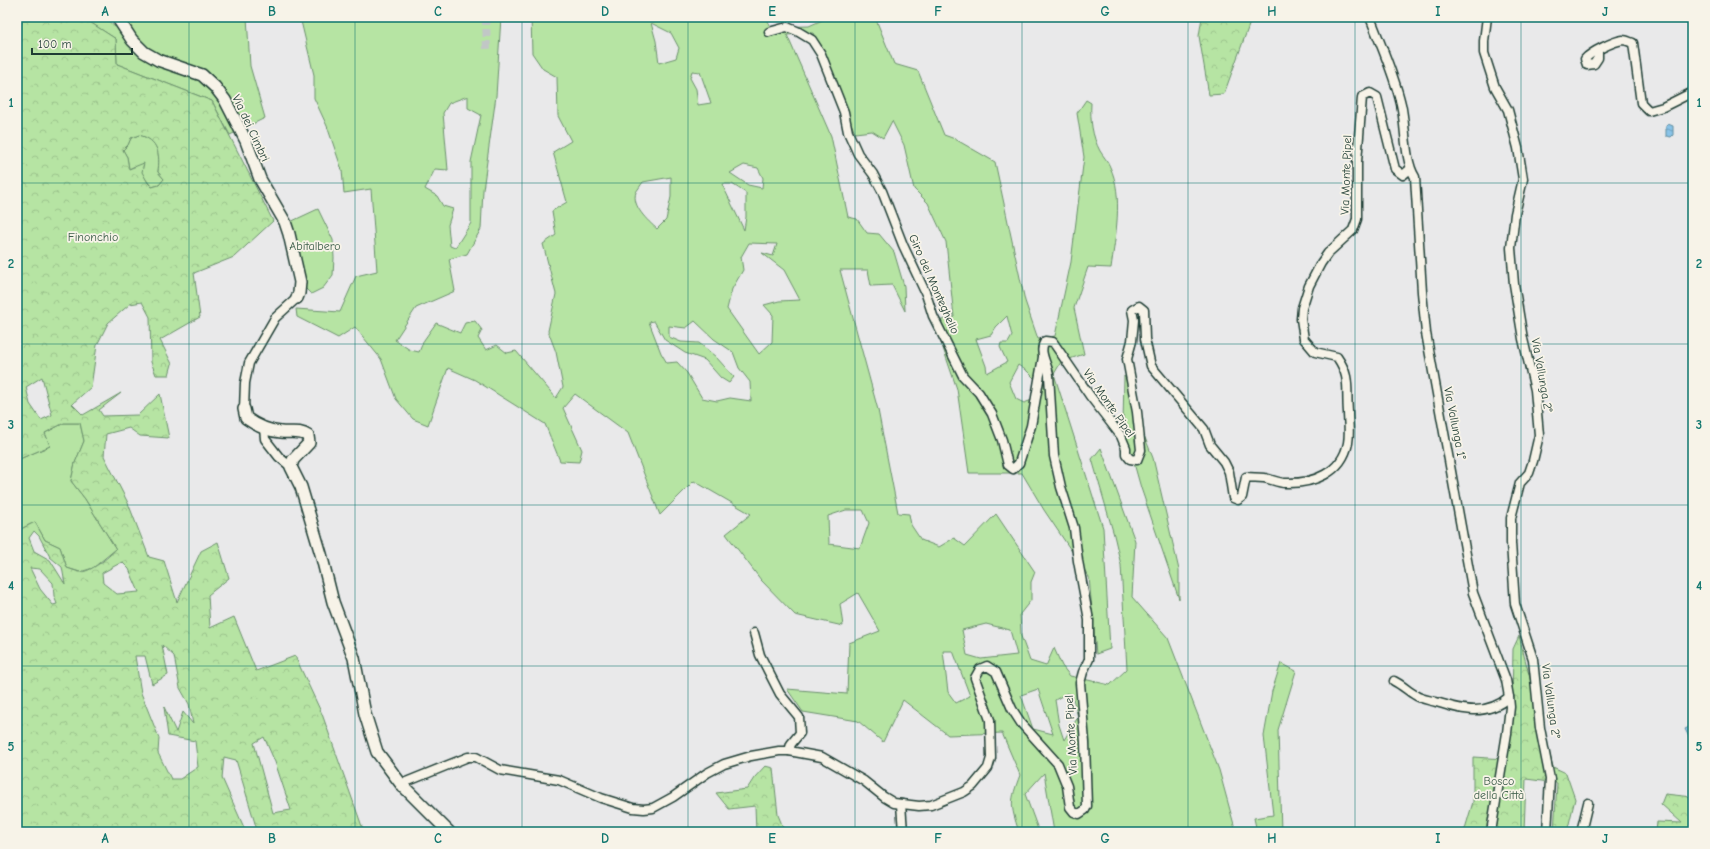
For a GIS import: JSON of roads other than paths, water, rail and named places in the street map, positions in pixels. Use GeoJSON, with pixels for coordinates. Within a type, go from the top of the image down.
{"type":"FeatureCollection","features":[{"type":"Feature","properties":{"kind":"street","name":"Via dei Cimbri"},"geometry":{"type":"LineString","coordinates":[[117,17],[132,40],[144,52],[158,60],[202,75],[215,87],[225,100],[246,141],[260,179],[285,222],[300,282],[297,298]]}},
{"type":"Feature","properties":{"kind":"street","name":"Via Vallunga 1°"},"geometry":{"type":"LineString","coordinates":[[1370,17],[1399,94],[1405,124],[1410,169],[1415,177],[1426,332],[1473,593],[1506,680],[1509,697],[1510,707],[1507,733],[1491,832]]}},
{"type":"Feature","properties":{"kind":"street","name":"Via Vallunga 2°"},"geometry":{"type":"LineString","coordinates":[[1486,17],[1484,53],[1495,87],[1508,110],[1524,179],[1515,214],[1511,248],[1514,284],[1523,339],[1535,390],[1539,435],[1534,462],[1529,473],[1520,483],[1511,518],[1511,543],[1515,604],[1533,659],[1540,728],[1550,779],[1547,832]]}},
{"type":"Feature","properties":{"kind":"street","name":"Giro del Monteghello"},"geometry":{"type":"LineString","coordinates":[[768,32],[787,27],[792,29],[812,40],[821,54],[844,112],[848,132],[858,154],[873,174],[882,191],[903,245],[926,294],[933,316],[962,376],[979,394],[992,414],[1002,440],[1008,464],[1013,469],[1018,463],[1031,426],[1043,356]]}},
{"type":"Feature","properties":{"kind":"street"},"geometry":{"type":"LineString","coordinates":[[1598,50],[1624,40],[1632,43],[1641,103],[1649,111],[1663,107],[1693,92]]}},
{"type":"Feature","properties":{"kind":"street","name":"Via Monte Pipel"},"geometry":{"type":"LineString","coordinates":[[901,804],[919,806],[931,805],[960,795],[973,786],[988,768],[991,740],[990,720],[975,678],[980,668],[987,666],[996,672],[1012,708],[1021,723],[1058,764],[1067,786],[1070,807],[1074,812],[1079,814],[1087,806],[1085,742],[1080,683],[1089,659],[1089,620],[1078,561],[1074,528],[1061,487],[1054,456],[1049,375],[1047,364],[1043,356],[1042,346],[1045,341],[1053,342],[1090,396],[1121,436],[1126,454],[1130,459],[1137,460],[1141,450],[1137,412],[1127,360],[1132,341],[1134,320],[1132,310],[1139,306],[1144,310],[1145,339],[1151,366],[1204,429],[1210,445],[1224,462],[1229,472],[1233,498],[1238,500],[1242,497],[1246,477],[1263,478],[1284,483],[1303,482],[1322,478],[1339,464],[1348,444],[1347,378],[1345,368],[1337,357],[1315,352],[1304,339],[1301,319],[1303,302],[1321,263],[1328,252],[1353,230],[1357,219],[1357,162],[1362,97],[1370,93],[1377,98],[1395,169],[1403,175],[1410,169]]}},
{"type":"Feature","properties":{"kind":"street"},"geometry":{"type":"LineString","coordinates":[[291,467],[293,460],[309,443],[308,436],[303,433],[280,432],[264,428],[246,418],[244,409],[245,383],[249,363],[275,318],[297,298]]}},
{"type":"Feature","properties":{"kind":"street"},"geometry":{"type":"LineString","coordinates":[[264,428],[265,439],[279,457],[291,467],[301,487],[321,554],[333,602],[354,658],[363,707],[377,752],[402,788],[449,832]]}},
{"type":"Feature","properties":{"kind":"street"},"geometry":{"type":"LineString","coordinates":[[754,633],[760,655],[778,690],[799,717],[800,734],[791,744],[789,751]]}},
{"type":"Feature","properties":{"kind":"street"},"geometry":{"type":"LineString","coordinates":[[1394,681],[1405,687],[1415,696],[1466,710],[1493,708],[1501,704],[1509,697]]}},
{"type":"Feature","properties":{"kind":"street"},"geometry":{"type":"LineString","coordinates":[[402,788],[468,757],[476,757],[500,770],[559,780],[619,805],[644,809],[653,808],[673,798],[707,773],[724,764],[751,756],[779,751],[789,751],[822,757],[864,781],[894,803],[901,804],[903,832]]}},
{"type":"Feature","properties":{"kind":"street"},"geometry":{"type":"LineString","coordinates":[[1581,832],[1588,803]]}},
{"type":"Feature","properties":{"kind":"water"},"geometry":{"type":"Polygon","coordinates":[[[1668,124],[1673,126],[1673,135],[1671,137],[1666,136],[1666,126],[1668,124]]]}},
{"type":"Feature","properties":{"kind":"water"},"geometry":{"type":"Polygon","coordinates":[[[1693,725],[1693,735],[1689,737],[1685,729],[1693,725]]]}},
{"type":"Feature","properties":{"kind":"tunnel"},"geometry":{"type":"LineString","coordinates":[[486,17],[487,52]]}},
{"type":"Feature","properties":{"kind":"park label","name":"Finonchio"},"geometry":{"type":"Point","coordinates":[93,237]}},
{"type":"Feature","properties":{"kind":"park label","name":"Abitalbero"},"geometry":{"type":"Point","coordinates":[315,246]}},
{"type":"Feature","properties":{"kind":"park label","name":"Bosco della Città"},"geometry":{"type":"Point","coordinates":[1499,788]}}]}
